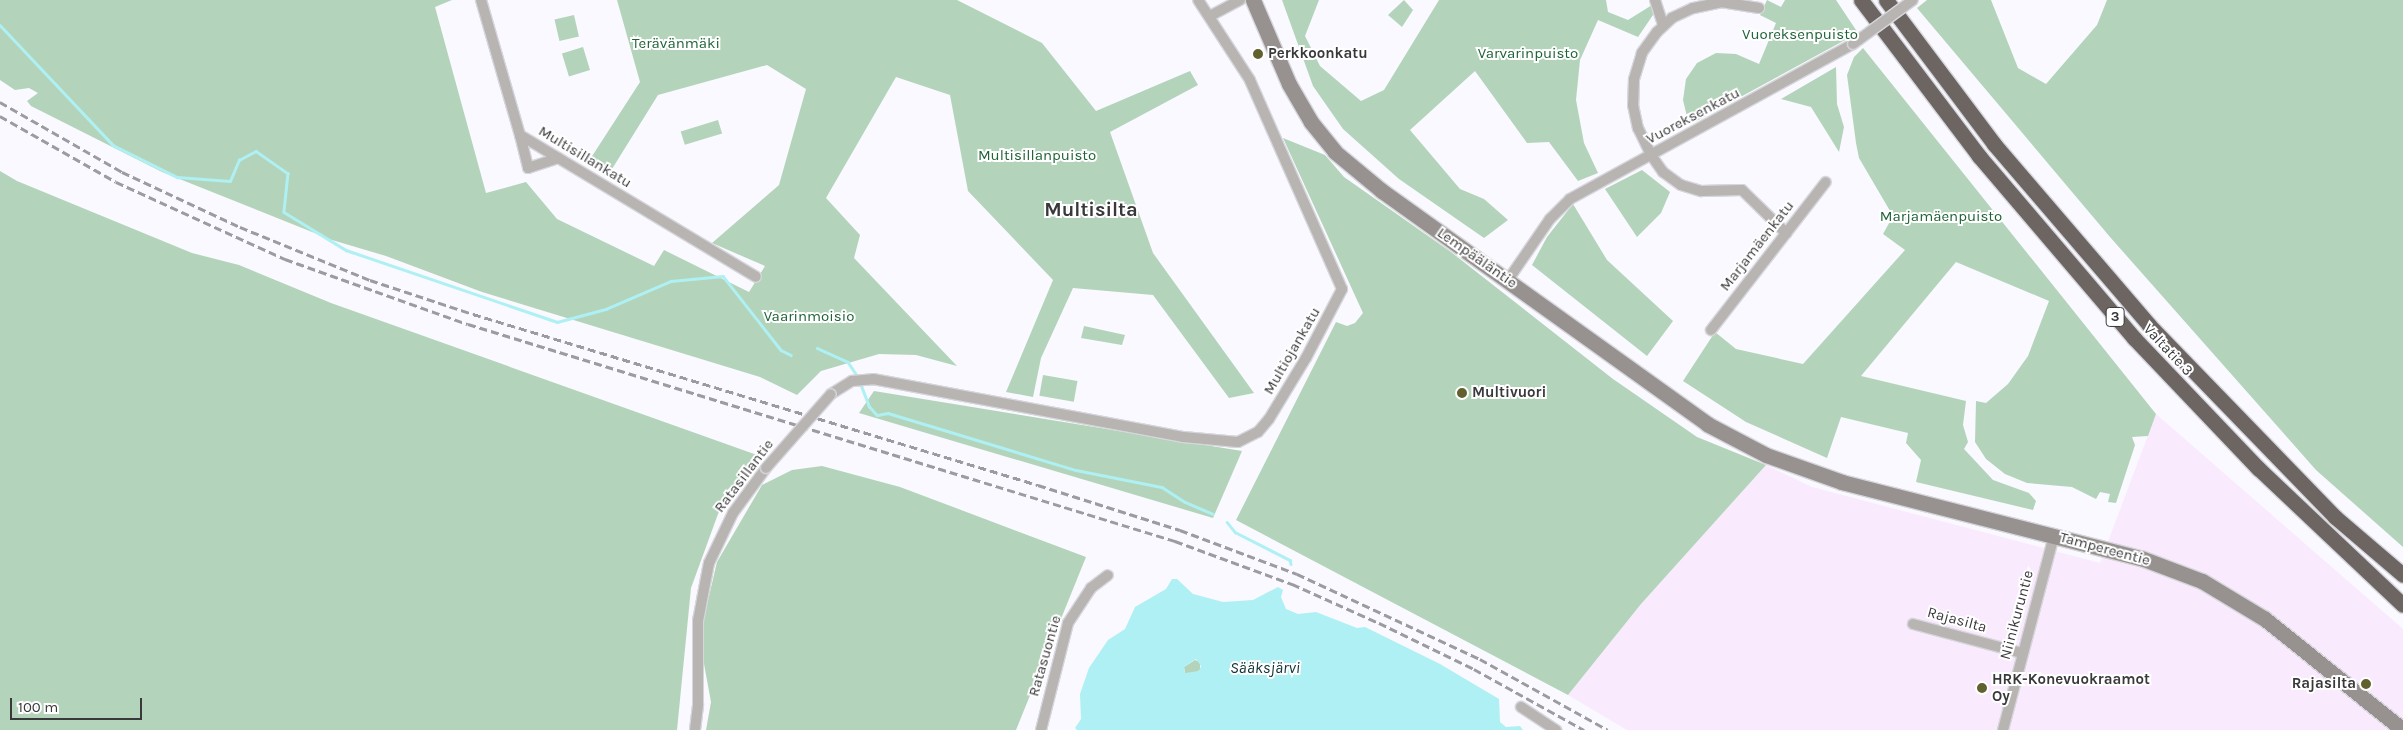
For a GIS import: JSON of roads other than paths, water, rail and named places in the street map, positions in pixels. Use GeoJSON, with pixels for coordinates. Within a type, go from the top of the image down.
{"type":"FeatureCollection","features":[{"type":"Feature","properties":{"kind":"highway","name":"Valtatie 3"},"geometry":{"type":"LineString","coordinates":[[1861,0],[1979,156],[2127,331],[2258,468],[2403,605]]}},
{"type":"Feature","properties":{"kind":"highway","name":"Valtatie 3"},"geometry":{"type":"LineString","coordinates":[[1886,0],[1994,144],[2149,325],[2335,517],[2403,575]]}},
{"type":"Feature","properties":{"kind":"main road","name":"Lempääläntie"},"geometry":{"type":"LineString","coordinates":[[1253,0],[1289,84],[1322,137],[1382,191],[1693,414],[1766,455]]}},
{"type":"Feature","properties":{"kind":"main road","name":"Tampereentie"},"geometry":{"type":"LineString","coordinates":[[1766,455],[1842,482],[2167,566],[2232,597],[2403,730]]}},
{"type":"Feature","properties":{"kind":"street","name":"Multisillankatu"},"geometry":{"type":"LineString","coordinates":[[481,0],[520,135],[756,276]]}},
{"type":"Feature","properties":{"kind":"street","name":"Multiojankatu"},"geometry":{"type":"LineString","coordinates":[[969,395],[1124,427],[1238,442],[1258,432],[1269,419],[1336,306],[1342,289],[1250,80],[1198,0]]}},
{"type":"Feature","properties":{"kind":"street"},"geometry":{"type":"LineString","coordinates":[[1210,16],[1240,0]]}},
{"type":"Feature","properties":{"kind":"street"},"geometry":{"type":"LineString","coordinates":[[1655,0],[1663,25]]}},
{"type":"Feature","properties":{"kind":"street","name":"Vuoreksenkatu"},"geometry":{"type":"LineString","coordinates":[[1508,280],[1541,231],[1564,204],[1853,44],[1913,0]]}},
{"type":"Feature","properties":{"kind":"street"},"geometry":{"type":"LineString","coordinates":[[1760,8],[1731,2],[1702,5],[1682,12],[1663,25],[1642,53],[1633,86],[1636,118],[1650,155],[1663,172],[1690,189],[1710,192],[1742,190],[1786,233]]}},
{"type":"Feature","properties":{"kind":"street"},"geometry":{"type":"LineString","coordinates":[[520,135],[528,168],[558,158]]}},
{"type":"Feature","properties":{"kind":"street","name":"Marjamäenkatu"},"geometry":{"type":"LineString","coordinates":[[1711,330],[1826,182]]}},
{"type":"Feature","properties":{"kind":"street","name":"Ratasillantie"},"geometry":{"type":"LineString","coordinates":[[695,730],[698,704],[698,620],[709,563],[732,513],[766,468],[831,394],[852,381],[873,379],[969,395]]}},
{"type":"Feature","properties":{"kind":"street","name":"Niinikuruntie"},"geometry":{"type":"LineString","coordinates":[[2003,730],[2054,536]]}},
{"type":"Feature","properties":{"kind":"street","name":"Ratasuontie"},"geometry":{"type":"LineString","coordinates":[[1041,730],[1068,623],[1091,588],[1108,575]]}},
{"type":"Feature","properties":{"kind":"street","name":"Rajasilta"},"geometry":{"type":"LineString","coordinates":[[1913,624],[2022,653]]}},
{"type":"Feature","properties":{"kind":"street"},"geometry":{"type":"LineString","coordinates":[[1521,708],[1556,730]]}},
{"type":"Feature","properties":{"kind":"water","name":"Sääksjärvi"},"geometry":{"type":"Polygon","coordinates":[[[1172,579],[1177,579],[1193,594],[1223,602],[1253,600],[1278,587],[1283,590],[1281,597],[1286,609],[1298,614],[1316,612],[1357,628],[1365,627],[1440,664],[1499,699],[1500,722],[1506,727],[1520,726],[1523,730],[1077,730],[1075,728],[1081,719],[1080,694],[1089,668],[1108,640],[1125,629],[1135,607],[1166,589],[1172,579]],[[1196,659],[1184,667],[1185,673],[1199,671],[1201,666],[1196,659]]]}},
{"type":"Feature","properties":{"kind":"waterway"},"geometry":{"type":"LineString","coordinates":[[0,25],[113,145],[177,177],[230,181],[239,160],[256,151],[288,173],[284,212],[346,250],[557,322],[606,309],[671,281],[723,276],[781,350],[791,355]]}},
{"type":"Feature","properties":{"kind":"waterway"},"geometry":{"type":"LineString","coordinates":[[817,348],[848,362],[858,377]]}},
{"type":"Feature","properties":{"kind":"waterway"},"geometry":{"type":"LineString","coordinates":[[860,382],[869,406],[877,415],[888,413],[1076,470],[1162,487],[1185,502],[1213,514]]}},
{"type":"Feature","properties":{"kind":"waterway"},"geometry":{"type":"LineString","coordinates":[[1227,522],[1235,532],[1290,560],[1291,564]]}},
{"type":"Feature","properties":{"kind":"railway"},"geometry":{"type":"LineString","coordinates":[[0,102],[122,172],[240,227],[370,280],[473,314],[1038,485],[1180,530],[1297,574],[1480,659],[1608,730]]}},
{"type":"Feature","properties":{"kind":"railway"},"geometry":{"type":"LineString","coordinates":[[0,116],[116,182],[285,259],[468,324],[1175,541],[1292,584],[1474,669],[1584,730]]}},
{"type":"Feature","properties":{"kind":"place","name":"Perkkoonkatu"},"geometry":{"type":"Point","coordinates":[1258,54]}},
{"type":"Feature","properties":{"kind":"place","name":"Multivuori"},"geometry":{"type":"Point","coordinates":[1462,393]}},
{"type":"Feature","properties":{"kind":"place","name":"Rajasilta"},"geometry":{"type":"Point","coordinates":[2366,684]}},
{"type":"Feature","properties":{"kind":"place","name":"HRK-Konevuokraamot Oy"},"geometry":{"type":"Point","coordinates":[1982,688]}},
{"type":"Feature","properties":{"kind":"district","name":"Multisilta"},"geometry":{"type":"Point","coordinates":[1091,209]}},
{"type":"Feature","properties":{"kind":"park label","name":"Vuoreksenpuisto"},"geometry":{"type":"Point","coordinates":[1800,35]}},
{"type":"Feature","properties":{"kind":"park label","name":"Terävänmäki"},"geometry":{"type":"Point","coordinates":[676,44]}},
{"type":"Feature","properties":{"kind":"park label","name":"Varvarinpuisto"},"geometry":{"type":"Point","coordinates":[1528,54]}},
{"type":"Feature","properties":{"kind":"park label","name":"Multisillanpuisto"},"geometry":{"type":"Point","coordinates":[1037,156]}},
{"type":"Feature","properties":{"kind":"park label","name":"Marjamäenpuisto"},"geometry":{"type":"Point","coordinates":[1941,217]}},
{"type":"Feature","properties":{"kind":"park label","name":"Vaarinmoisio"},"geometry":{"type":"Point","coordinates":[809,317]}}]}
